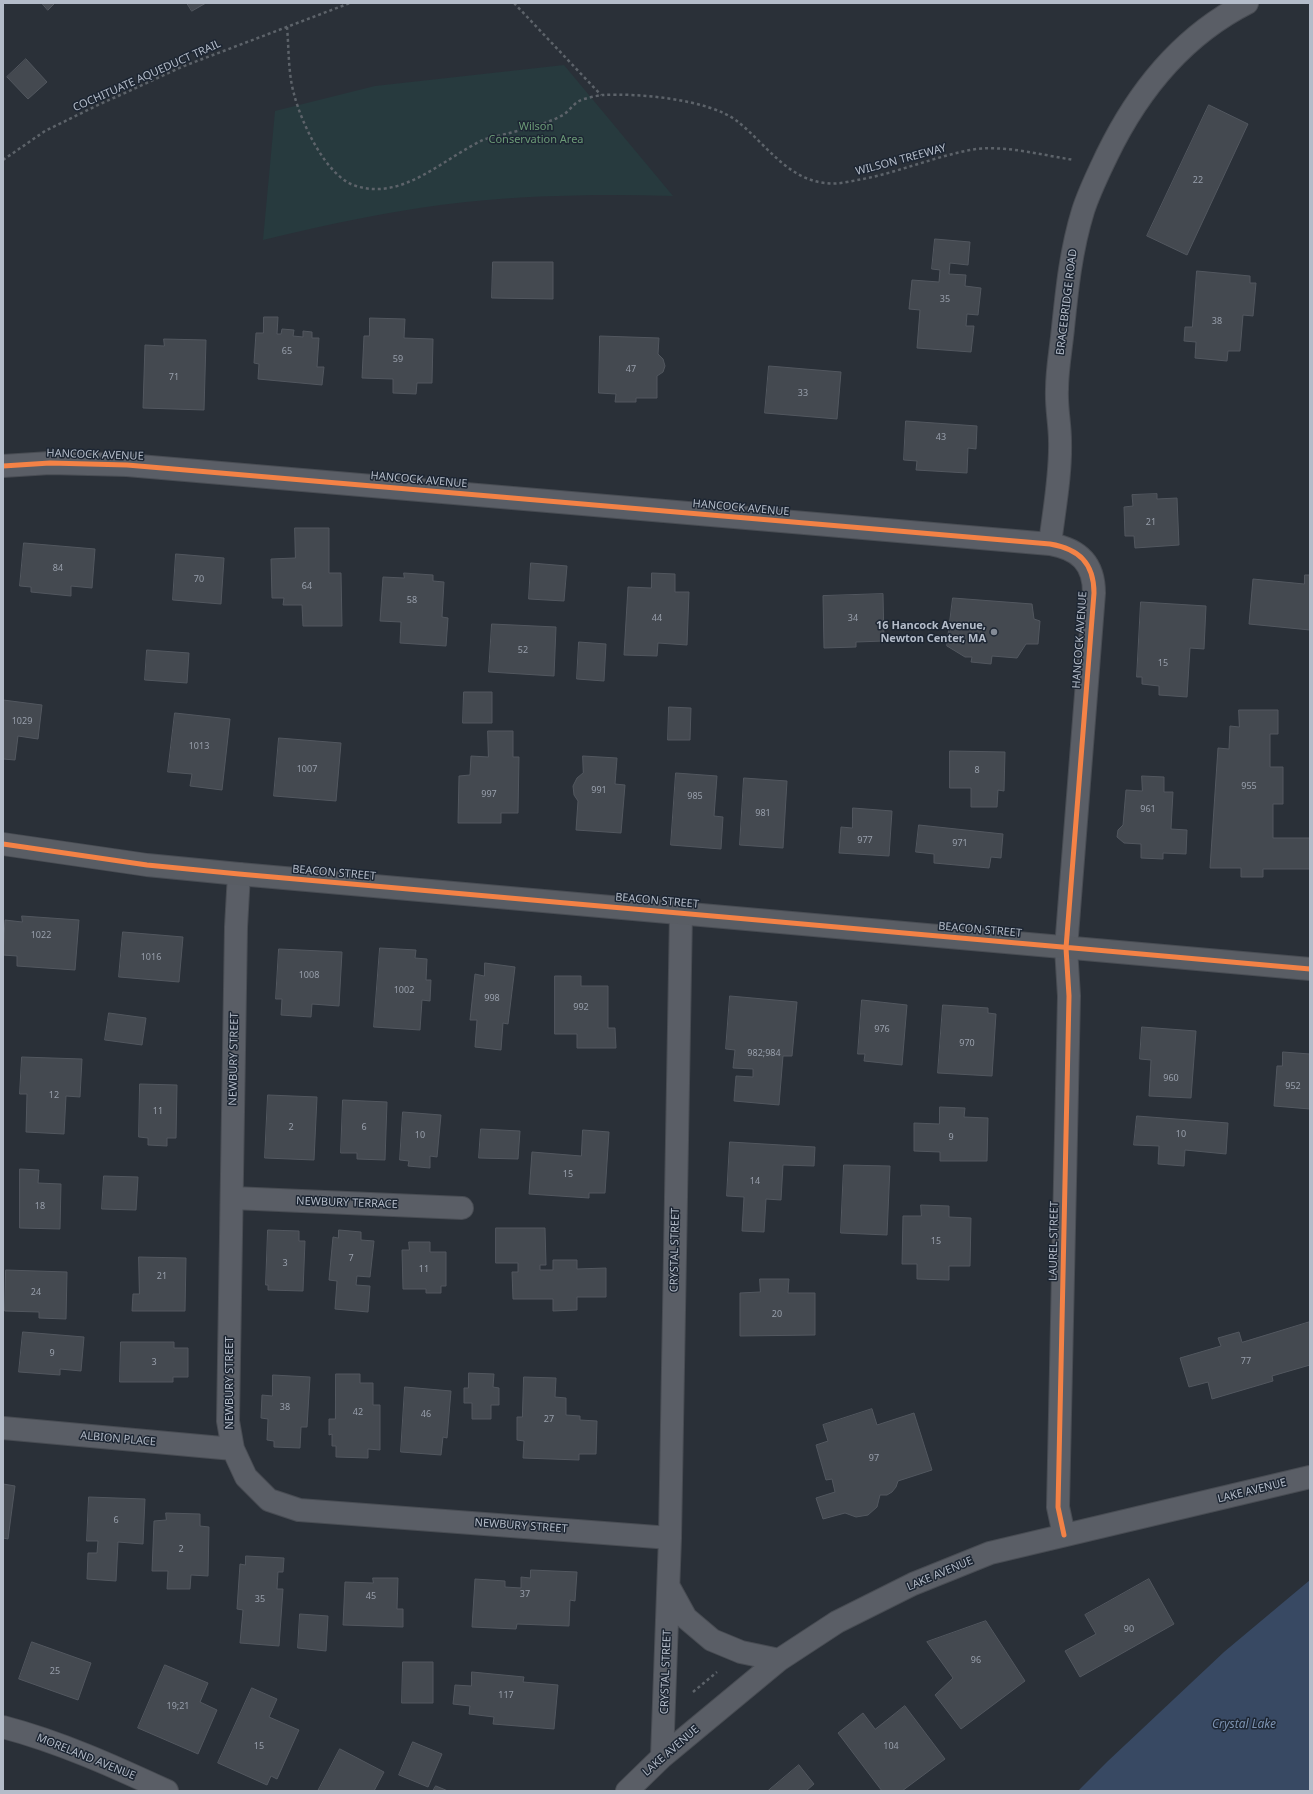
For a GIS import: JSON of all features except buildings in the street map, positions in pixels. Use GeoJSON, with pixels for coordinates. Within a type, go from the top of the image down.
{"type":"FeatureCollection","features":[{"type":"Feature","properties":{"kind":"main road","name":"BEACON STREET"},"geometry":{"type":"LineString","coordinates":[[3,844],[147,865],[239,874],[1310,969]]}},
{"type":"Feature","properties":{"kind":"street","name":"BRACEBRIDGE ROAD"},"geometry":{"type":"LineString","coordinates":[[1050,544],[1059,465],[1060,441],[1056,389],[1071,259],[1083,211],[1103,164],[1138,100],[1165,66],[1200,33],[1219,19],[1246,3]]}},
{"type":"Feature","properties":{"kind":"street","name":"HANCOCK AVENUE"},"geometry":{"type":"LineString","coordinates":[[3,466],[50,463],[127,466],[1050,544],[1061,546],[1076,552],[1088,566],[1094,583],[1066,948]]}},
{"type":"Feature","properties":{"kind":"street","name":"NEWBURY STREET"},"geometry":{"type":"LineString","coordinates":[[239,874],[236,926],[233,1198],[228,1421],[233,1449],[246,1477],[269,1500],[299,1510],[670,1538]]}},
{"type":"Feature","properties":{"kind":"street","name":"CRYSTAL STREET"},"geometry":{"type":"LineString","coordinates":[[662,1758],[669,1587],[681,913]]}},
{"type":"Feature","properties":{"kind":"street","name":"LAUREL STREET"},"geometry":{"type":"LineString","coordinates":[[1064,1535],[1058,1507],[1069,983],[1066,948]]}},
{"type":"Feature","properties":{"kind":"street","name":"NEWBURY TERRACE"},"geometry":{"type":"LineString","coordinates":[[233,1198],[462,1208]]}},
{"type":"Feature","properties":{"kind":"street","name":"ALBION PLACE"},"geometry":{"type":"LineString","coordinates":[[3,1428],[233,1449]]}},
{"type":"Feature","properties":{"kind":"street","name":"LAKE AVENUE"},"geometry":{"type":"LineString","coordinates":[[627,1791],[662,1758],[779,1660],[837,1622],[913,1584],[990,1553],[1310,1477]]}},
{"type":"Feature","properties":{"kind":"street","name":"CRYSTAL STREET"},"geometry":{"type":"LineString","coordinates":[[669,1587],[686,1618],[712,1640],[741,1652],[779,1660]]}},
{"type":"Feature","properties":{"kind":"street","name":"MORELAND AVENUE"},"geometry":{"type":"LineString","coordinates":[[3,1727],[37,1736],[85,1755],[167,1791]]}},
{"type":"Feature","properties":{"kind":"path"},"geometry":{"type":"LineString","coordinates":[[514,3],[601,95]]}},
{"type":"Feature","properties":{"kind":"path"},"geometry":{"type":"LineString","coordinates":[[689,1694],[718,1670]]}},
{"type":"Feature","properties":{"kind":"green space","name":"Wilson Conservation Area"},"geometry":{"type":"Polygon","coordinates":[[[564,65],[673,196],[570,196],[466,202],[364,218],[263,240],[275,111],[375,86],[564,65]]]}},
{"type":"Feature","properties":{"kind":"water","name":"Crystal Lake"},"geometry":{"type":"Polygon","coordinates":[[[1310,1580],[1310,1791],[1078,1791],[1224,1652],[1310,1580]]]}},
{"type":"Feature","properties":{"kind":"cycle path"},"geometry":{"type":"LineString","coordinates":[[3,466],[50,463],[127,465],[1050,544],[1069,550],[1083,559],[1091,573],[1094,593],[1066,948],[1069,996],[1058,1507],[1064,1535]]}},
{"type":"Feature","properties":{"kind":"cycle path"},"geometry":{"type":"LineString","coordinates":[[3,844],[147,865],[239,874],[1310,969]]}},
{"type":"Feature","properties":{"kind":"place","name":"16 Hancock Avenue, Newton Center, MA"},"geometry":{"type":"Point","coordinates":[994,632]}}]}
